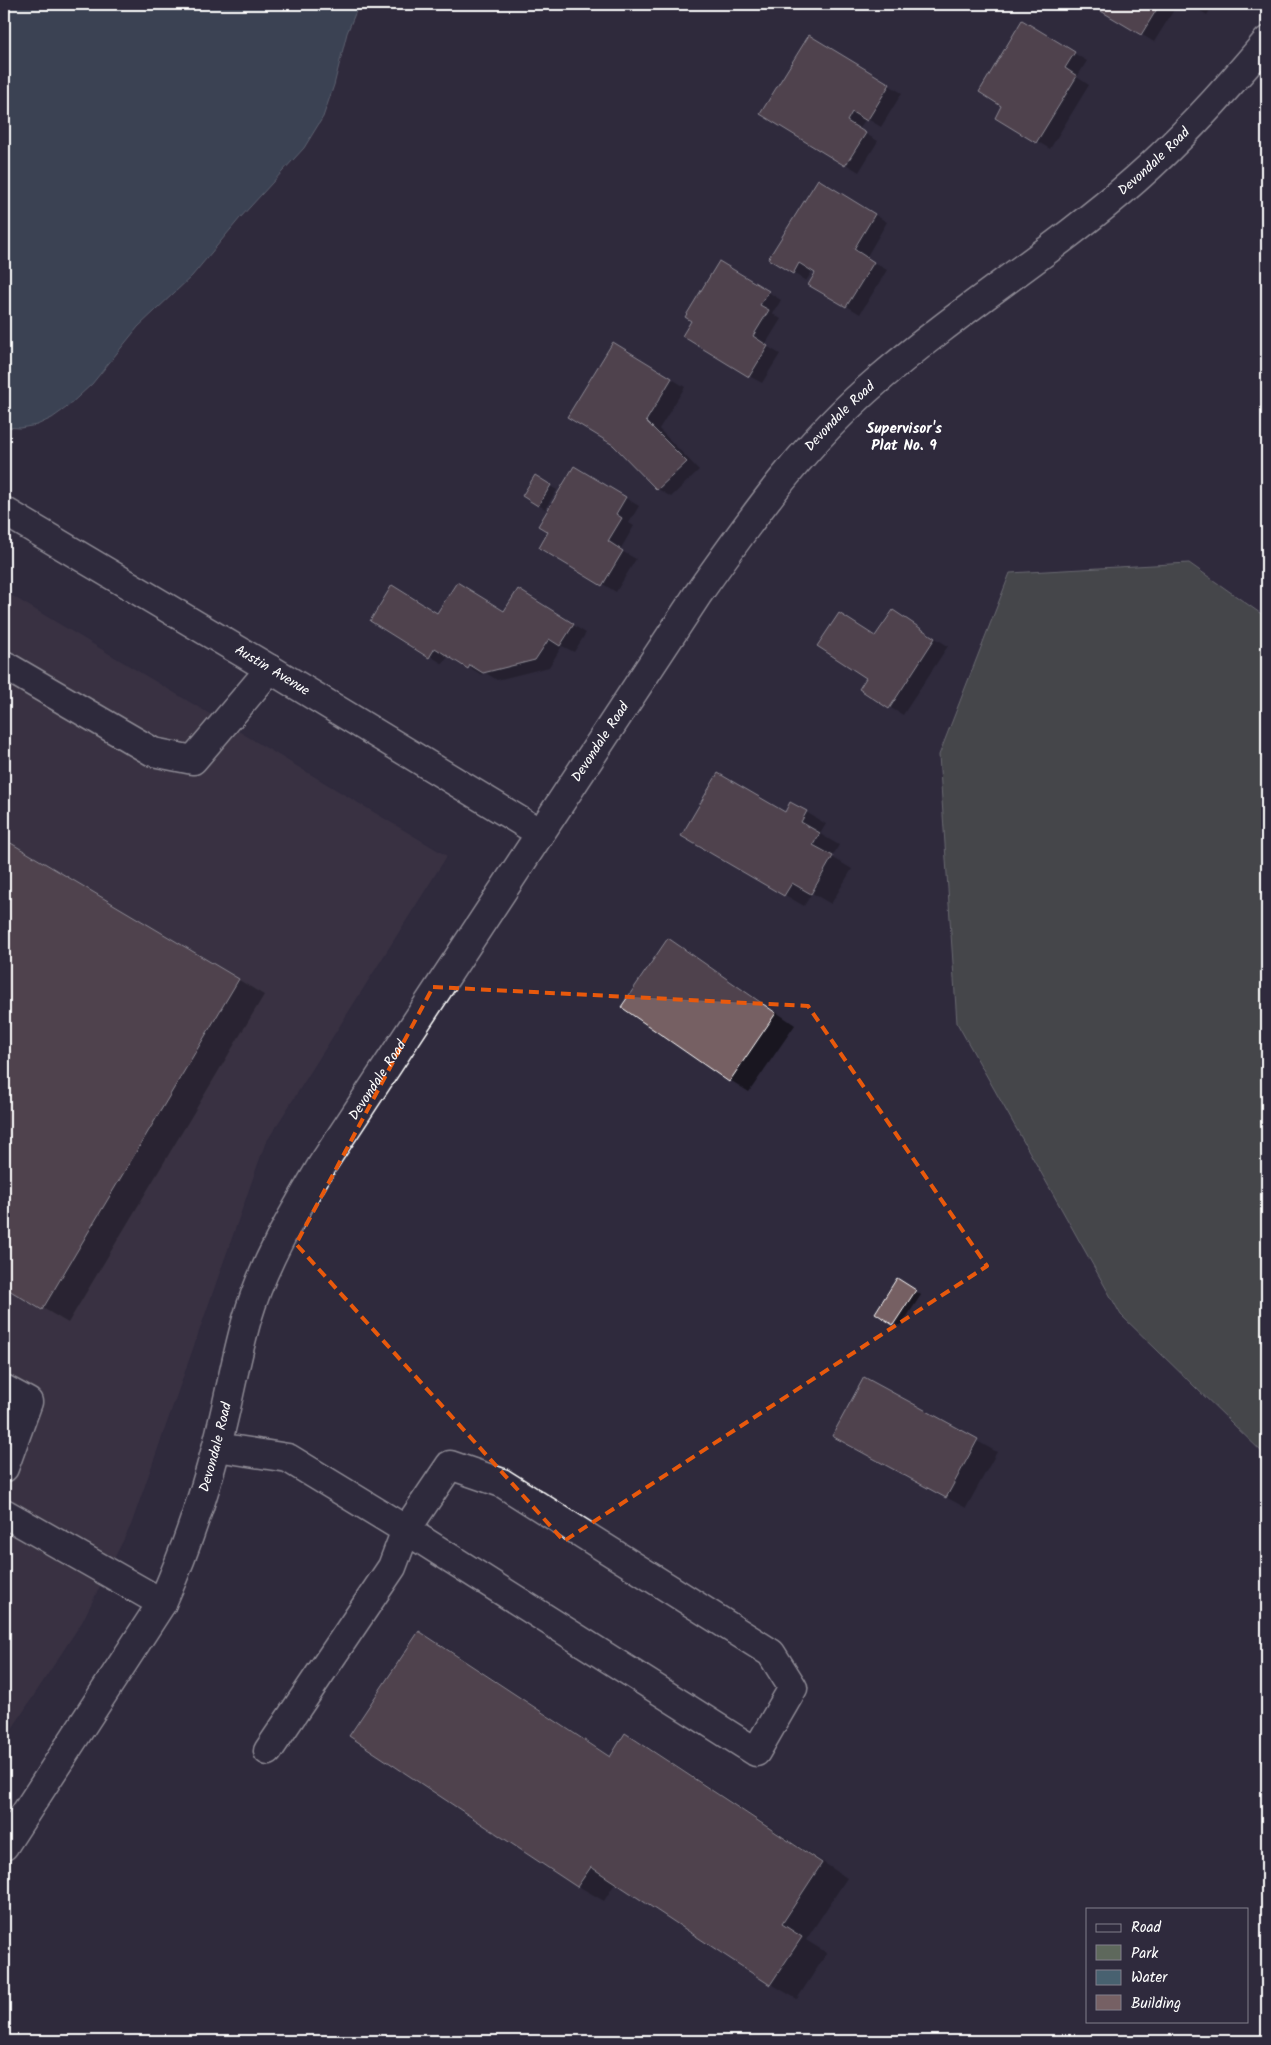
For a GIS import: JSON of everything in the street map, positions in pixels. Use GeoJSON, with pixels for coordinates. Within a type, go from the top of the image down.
{"type":"FeatureCollection","features":[{"type":"Feature","properties":{"kind":"street","name":"Devondale Road"},"geometry":{"type":"LineString","coordinates":[[4,1846],[162,1603],[194,1524],[217,1447],[248,1318],[268,1264],[295,1210],[322,1165],[632,693],[735,542],[794,464],[821,434],[877,380],[1134,181],[1223,94],[1267,41]]}},
{"type":"Feature","properties":{"kind":"street","name":"Austin Avenue"},"geometry":{"type":"LineString","coordinates":[[4,511],[270,669],[540,833]]}},
{"type":"Feature","properties":{"kind":"street"},"geometry":{"type":"LineString","coordinates":[[4,665],[153,752],[192,760],[270,669]]}},
{"type":"Feature","properties":{"kind":"street"},"geometry":{"type":"LineString","coordinates":[[4,1389],[28,1402],[4,1468]]}},
{"type":"Feature","properties":{"kind":"street"},"geometry":{"type":"LineString","coordinates":[[217,1447],[288,1458],[406,1530],[756,1752],[793,1688],[771,1653],[502,1483],[450,1465],[406,1530],[392,1567],[268,1751]]}},
{"type":"Feature","properties":{"kind":"street"},"geometry":{"type":"LineString","coordinates":[[4,1513],[162,1603]]}},
{"type":"Feature","properties":{"kind":"highlighted area"},"geometry":{"type":"Polygon","coordinates":[[[433,987],[808,1006],[987,1266],[564,1541],[296,1244],[433,987]]]}},
{"type":"Feature","properties":{"kind":"shaded area"},"geometry":{"type":"Polygon","coordinates":[[[4,591],[447,856],[265,1144],[131,1525],[82,1622],[4,1741],[4,591]]]}},
{"type":"Feature","properties":{"kind":"green space"},"geometry":{"type":"Polygon","coordinates":[[[1189,563],[1267,618],[1267,1457],[1121,1315],[957,1023],[939,755],[1010,573],[1189,563]]]}},
{"type":"Feature","properties":{"kind":"water"},"geometry":{"type":"Polygon","coordinates":[[[4,4],[359,4],[347,33],[334,85],[323,117],[304,148],[240,218],[192,276],[138,327],[92,384],[52,418],[37,425],[20,428],[4,427],[4,4]]]}},
{"type":"Feature","properties":{"kind":"building"},"geometry":{"type":"Polygon","coordinates":[[[1089,4],[1160,4],[1141,35],[1089,4]]]}},
{"type":"Feature","properties":{"kind":"building"},"geometry":{"type":"Polygon","coordinates":[[[1022,20],[1075,52],[1065,68],[1077,76],[1036,143],[995,118],[1001,106],[979,92],[1022,20]]]}},
{"type":"Feature","properties":{"kind":"building"},"geometry":{"type":"Polygon","coordinates":[[[809,35],[890,84],[867,121],[852,112],[847,121],[866,133],[845,166],[760,114],[809,35]]]}},
{"type":"Feature","properties":{"kind":"building"},"geometry":{"type":"Polygon","coordinates":[[[818,179],[875,214],[854,249],[874,262],[846,307],[808,285],[815,273],[799,263],[793,274],[768,259],[818,179]]]}},
{"type":"Feature","properties":{"kind":"building"},"geometry":{"type":"Polygon","coordinates":[[[719,261],[769,291],[760,305],[769,310],[753,336],[768,346],[749,377],[682,336],[691,321],[685,317],[719,261]]]}},
{"type":"Feature","properties":{"kind":"building"},"geometry":{"type":"Polygon","coordinates":[[[613,342],[672,378],[646,421],[687,462],[657,490],[613,445],[567,417],[613,342]]]}},
{"type":"Feature","properties":{"kind":"building"},"geometry":{"type":"Polygon","coordinates":[[[574,466],[626,497],[616,514],[622,518],[608,541],[623,551],[602,586],[539,548],[548,532],[538,526],[574,466]]]}},
{"type":"Feature","properties":{"kind":"building"},"geometry":{"type":"Polygon","coordinates":[[[535,475],[551,485],[538,506],[522,496],[535,475]]]}},
{"type":"Feature","properties":{"kind":"building"},"geometry":{"type":"Polygon","coordinates":[[[457,582],[504,611],[518,589],[574,624],[560,646],[549,639],[535,660],[483,673],[470,665],[468,669],[435,648],[429,658],[370,621],[392,585],[437,613],[457,582]]]}},
{"type":"Feature","properties":{"kind":"building"},"geometry":{"type":"Polygon","coordinates":[[[893,610],[935,638],[889,709],[859,689],[866,678],[817,646],[839,613],[875,636],[893,610]]]}},
{"type":"Feature","properties":{"kind":"building"},"geometry":{"type":"Polygon","coordinates":[[[718,773],[785,812],[790,802],[807,811],[801,822],[820,833],[813,845],[833,856],[811,894],[792,883],[784,896],[681,836],[718,773]]]}},
{"type":"Feature","properties":{"kind":"building"},"geometry":{"type":"Polygon","coordinates":[[[4,839],[239,979],[42,1310],[4,1287],[4,839]]]}},
{"type":"Feature","properties":{"kind":"building"},"geometry":{"type":"Polygon","coordinates":[[[668,938],[776,1013],[729,1082],[621,1007],[668,938]]]}},
{"type":"Feature","properties":{"kind":"building"},"geometry":{"type":"Polygon","coordinates":[[[897,1278],[916,1290],[893,1325],[875,1313],[897,1278]]]}},
{"type":"Feature","properties":{"kind":"building"},"geometry":{"type":"Polygon","coordinates":[[[864,1377],[978,1439],[946,1498],[832,1436],[864,1377]]]}},
{"type":"Feature","properties":{"kind":"building"},"geometry":{"type":"Polygon","coordinates":[[[419,1631],[610,1757],[625,1733],[822,1863],[782,1924],[802,1937],[770,1985],[591,1867],[577,1887],[349,1736],[419,1631]]]}},
{"type":"Feature","properties":{"kind":"district","name":"Supervisor's Plat No. 9"},"geometry":{"type":"Point","coordinates":[904,438]}}]}
